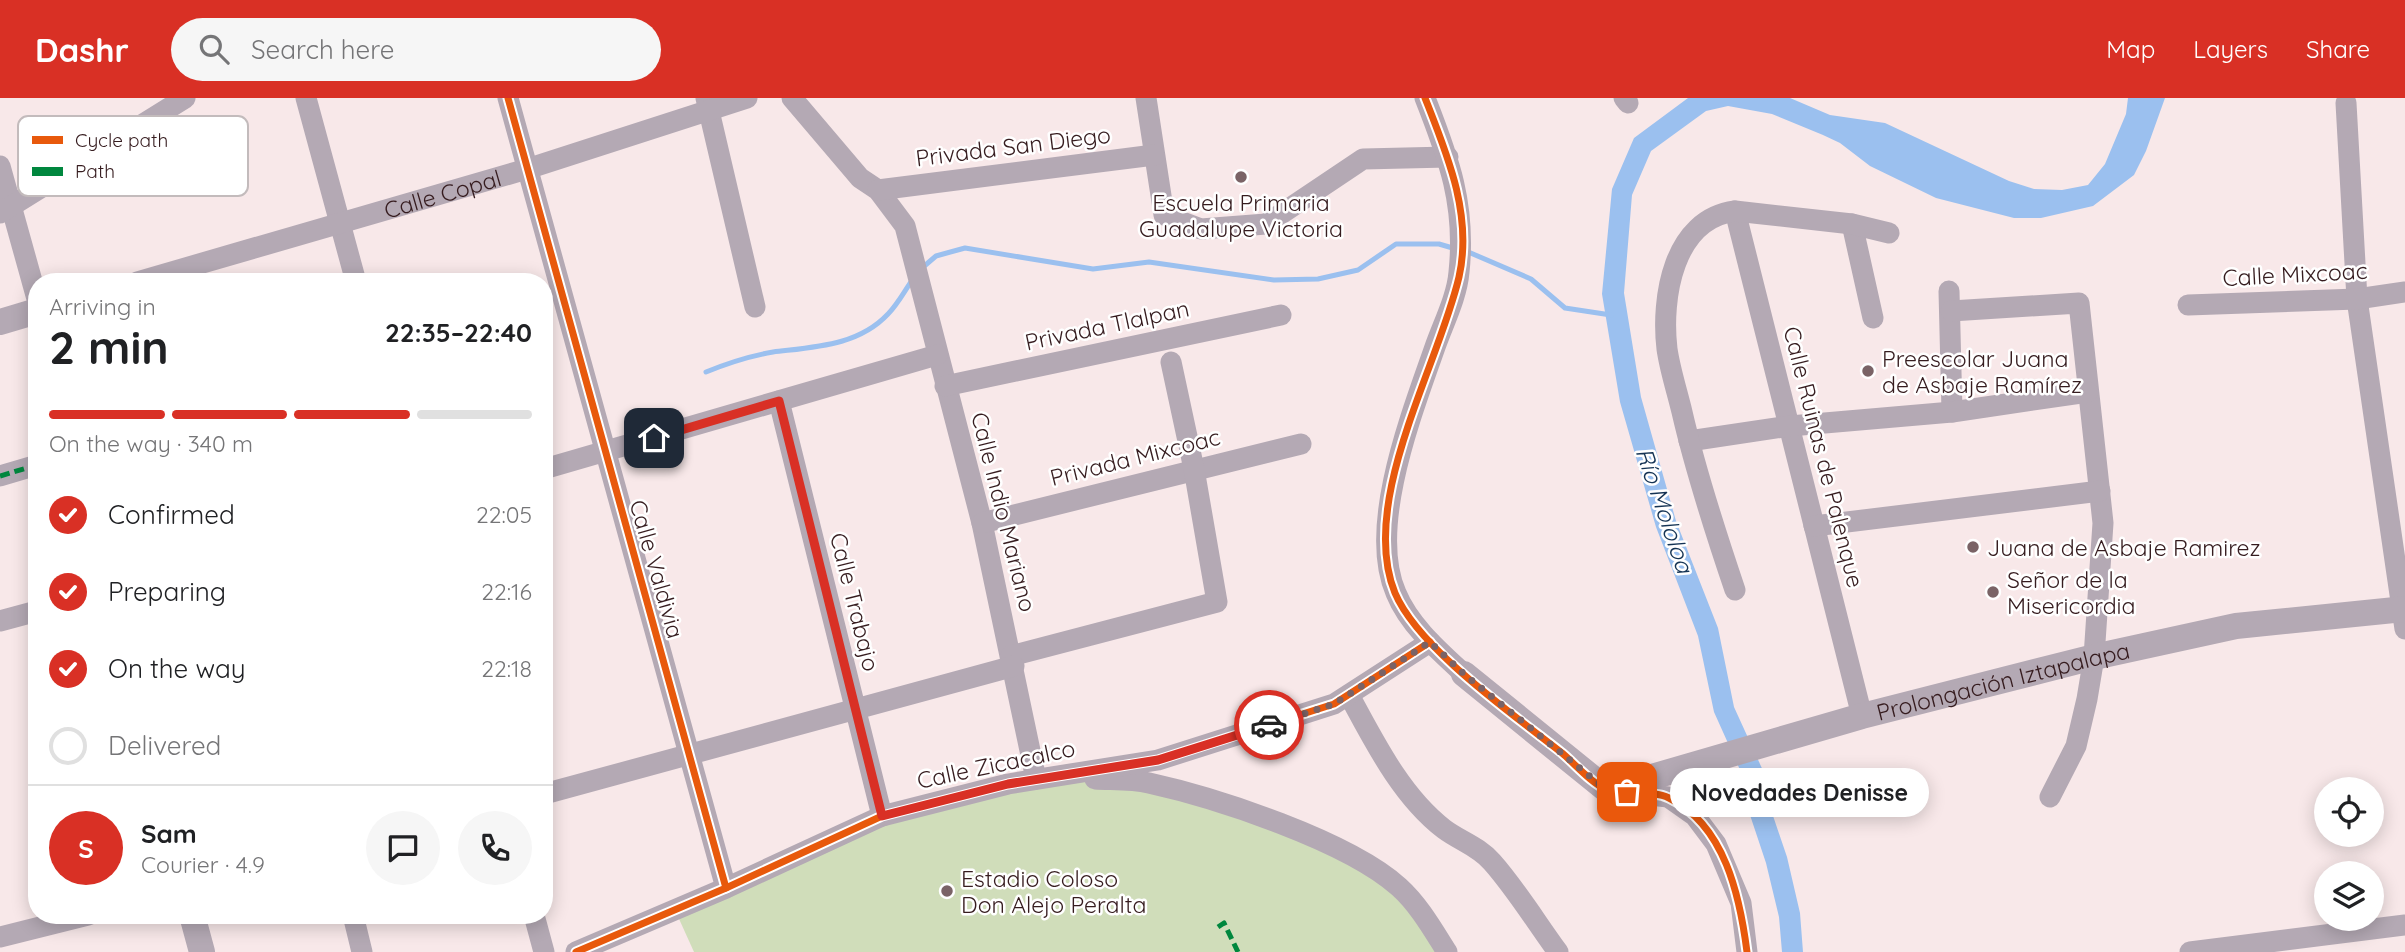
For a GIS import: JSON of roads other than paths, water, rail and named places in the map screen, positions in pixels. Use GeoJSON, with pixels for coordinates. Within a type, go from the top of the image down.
{"type":"FeatureCollection","features":[{"type":"Feature","properties":{"kind":"street"},"geometry":{"type":"LineString","coordinates":[[156,116],[185,98]]}},
{"type":"Feature","properties":{"kind":"street"},"geometry":{"type":"LineString","coordinates":[[306,98],[354,273]]}},
{"type":"Feature","properties":{"kind":"street","name":"Calle Valdivia"},"geometry":{"type":"LineString","coordinates":[[508,98],[726,888]]}},
{"type":"Feature","properties":{"kind":"street","name":"Calle Copal"},"geometry":{"type":"LineString","coordinates":[[168,273],[527,169],[708,103],[747,98]]}},
{"type":"Feature","properties":{"kind":"street","name":"Calle Indio Mariano"},"geometry":{"type":"LineString","coordinates":[[792,98],[860,178],[878,190],[905,226],[982,523],[1039,779]]}},
{"type":"Feature","properties":{"kind":"street"},"geometry":{"type":"LineString","coordinates":[[1146,98],[1164,215],[1201,229],[1266,224],[1363,159],[1448,157]]}},
{"type":"Feature","properties":{"kind":"street"},"geometry":{"type":"LineString","coordinates":[[1425,98],[1458,190],[1462,229],[1459,276],[1418,397],[1386,517],[1385,557],[1396,594],[1430,642],[1464,674],[1607,790],[1668,797],[1695,816],[1716,844],[1741,902],[1747,952]]}},
{"type":"Feature","properties":{"kind":"street"},"geometry":{"type":"LineString","coordinates":[[708,103],[755,307]]}},
{"type":"Feature","properties":{"kind":"street"},"geometry":{"type":"LineString","coordinates":[[2346,103],[2357,299],[2404,616]]}},
{"type":"Feature","properties":{"kind":"street","name":"Privada San Diego"},"geometry":{"type":"LineString","coordinates":[[878,190],[1154,155]]}},
{"type":"Feature","properties":{"kind":"street"},"geometry":{"type":"LineString","coordinates":[[0,166],[5,210],[28,274]]}},
{"type":"Feature","properties":{"kind":"street"},"geometry":{"type":"LineString","coordinates":[[5,210],[28,196]]}},
{"type":"Feature","properties":{"kind":"street"},"geometry":{"type":"LineString","coordinates":[[1735,590],[1701,493],[1667,349],[1667,299],[1677,257],[1692,233],[1722,213],[1735,211],[1852,224],[1889,233]]}},
{"type":"Feature","properties":{"kind":"street","name":"Calle Ruinas de Palenque"},"geometry":{"type":"LineString","coordinates":[[1735,211],[1863,716]]}},
{"type":"Feature","properties":{"kind":"street"},"geometry":{"type":"LineString","coordinates":[[1852,224],[1873,318]]}},
{"type":"Feature","properties":{"kind":"street","name":"Calle Mixcoac"},"geometry":{"type":"LineString","coordinates":[[2188,305],[2357,299],[2405,292]]}},
{"type":"Feature","properties":{"kind":"street"},"geometry":{"type":"LineString","coordinates":[[1952,412],[1950,301],[2079,303],[2103,523],[2094,657],[2076,746],[2050,797]]}},
{"type":"Feature","properties":{"kind":"street"},"geometry":{"type":"LineString","coordinates":[[0,322],[28,314]]}},
{"type":"Feature","properties":{"kind":"street","name":"Privada Tlalpan"},"geometry":{"type":"LineString","coordinates":[[945,386],[1281,315]]}},
{"type":"Feature","properties":{"kind":"street"},"geometry":{"type":"LineString","coordinates":[[553,466],[937,355]]}},
{"type":"Feature","properties":{"kind":"street"},"geometry":{"type":"LineString","coordinates":[[553,790],[854,708],[1217,602],[1194,469],[1171,362]]}},
{"type":"Feature","properties":{"kind":"street"},"geometry":{"type":"LineString","coordinates":[[1689,441],[1790,426],[1952,412],[2088,392]]}},
{"type":"Feature","properties":{"kind":"street","name":"Calle Trabajo"},"geometry":{"type":"LineString","coordinates":[[779,401],[882,816]]}},
{"type":"Feature","properties":{"kind":"street","name":"Privada Mixcoac"},"geometry":{"type":"LineString","coordinates":[[982,523],[1301,444]]}},
{"type":"Feature","properties":{"kind":"street"},"geometry":{"type":"LineString","coordinates":[[0,476],[28,468]]}},
{"type":"Feature","properties":{"kind":"street"},"geometry":{"type":"LineString","coordinates":[[1814,526],[2100,491]]}},
{"type":"Feature","properties":{"kind":"street"},"geometry":{"type":"LineString","coordinates":[[0,621],[28,613]]}},
{"type":"Feature","properties":{"kind":"street","name":"Prolongación Iztapalapa"},"geometry":{"type":"LineString","coordinates":[[1607,790],[1863,716],[2094,657],[2236,626],[2404,616]]}},
{"type":"Feature","properties":{"kind":"street","name":"Calle Zicacalco"},"geometry":{"type":"LineString","coordinates":[[576,952],[726,888],[882,816],[1039,779],[1158,760],[1334,704],[1430,642]]}},
{"type":"Feature","properties":{"kind":"street"},"geometry":{"type":"LineString","coordinates":[[1349,695],[1379,750],[1420,806],[1444,829],[1476,847],[1492,862],[1558,952]]}},
{"type":"Feature","properties":{"kind":"street"},"geometry":{"type":"LineString","coordinates":[[1039,779],[1146,782],[1197,796],[1310,836],[1362,862],[1399,887],[1423,914],[1447,952]]}},
{"type":"Feature","properties":{"kind":"street"},"geometry":{"type":"LineString","coordinates":[[0,937],[52,924]]}},
{"type":"Feature","properties":{"kind":"street"},"geometry":{"type":"LineString","coordinates":[[194,924],[202,952]]}},
{"type":"Feature","properties":{"kind":"street"},"geometry":{"type":"LineString","coordinates":[[355,924],[362,952]]}},
{"type":"Feature","properties":{"kind":"street"},"geometry":{"type":"LineString","coordinates":[[536,924],[544,952]]}},
{"type":"Feature","properties":{"kind":"street"},"geometry":{"type":"LineString","coordinates":[[2190,952],[2405,925]]}},
{"type":"Feature","properties":{"kind":"water","name":"Río Mololoa"},"geometry":{"type":"Polygon","coordinates":[[[1688,98],[1790,98],[1830,115],[1885,123],[2009,181],[2034,189],[2062,190],[2088,185],[2105,164],[2126,114],[2128,98],[2165,98],[2146,151],[2134,175],[2093,206],[2041,218],[2014,218],[1936,198],[1870,166],[1840,143],[1823,135],[1772,114],[1728,106],[1706,111],[1651,151],[1632,195],[1624,293],[1641,397],[1676,521],[1718,628],[1734,707],[1765,775],[1769,804],[1787,857],[1800,913],[1803,952],[1782,952],[1779,917],[1766,863],[1748,809],[1745,781],[1714,712],[1698,636],[1656,527],[1620,402],[1602,294],[1612,189],[1634,138],[1688,98]]]}},
{"type":"Feature","properties":{"kind":"waterway"},"geometry":{"type":"LineString","coordinates":[[922,268],[936,256],[965,248],[1093,269],[1149,262],[1274,280],[1318,279],[1358,270],[1396,244],[1439,244],[1456,249]]}},
{"type":"Feature","properties":{"kind":"waterway"},"geometry":{"type":"LineString","coordinates":[[1466,251],[1531,279],[1565,308],[1611,315]]}},
{"type":"Feature","properties":{"kind":"waterway"},"geometry":{"type":"LineString","coordinates":[[706,372],[756,356],[835,343],[863,333],[888,314],[913,279]]}},
{"type":"Feature","properties":{"kind":"place","name":"Escuela Primaria Guadalupe Victoria"},"geometry":{"type":"Point","coordinates":[1241,177]}},
{"type":"Feature","properties":{"kind":"place","name":"Preescolar Juana de Asbaje Ramírez"},"geometry":{"type":"Point","coordinates":[1868,371]}},
{"type":"Feature","properties":{"kind":"place","name":"Juana de Asbaje Ramirez"},"geometry":{"type":"Point","coordinates":[1973,547]}},
{"type":"Feature","properties":{"kind":"place","name":"Señor de la Misericordia"},"geometry":{"type":"Point","coordinates":[1993,592]}},
{"type":"Feature","properties":{"kind":"place","name":"Novedades Denisse"},"geometry":{"type":"Point","coordinates":[1627,792]}},
{"type":"Feature","properties":{"kind":"place","name":"Estadio Coloso Don Alejo Peralta"},"geometry":{"type":"Point","coordinates":[947,891]}}]}
